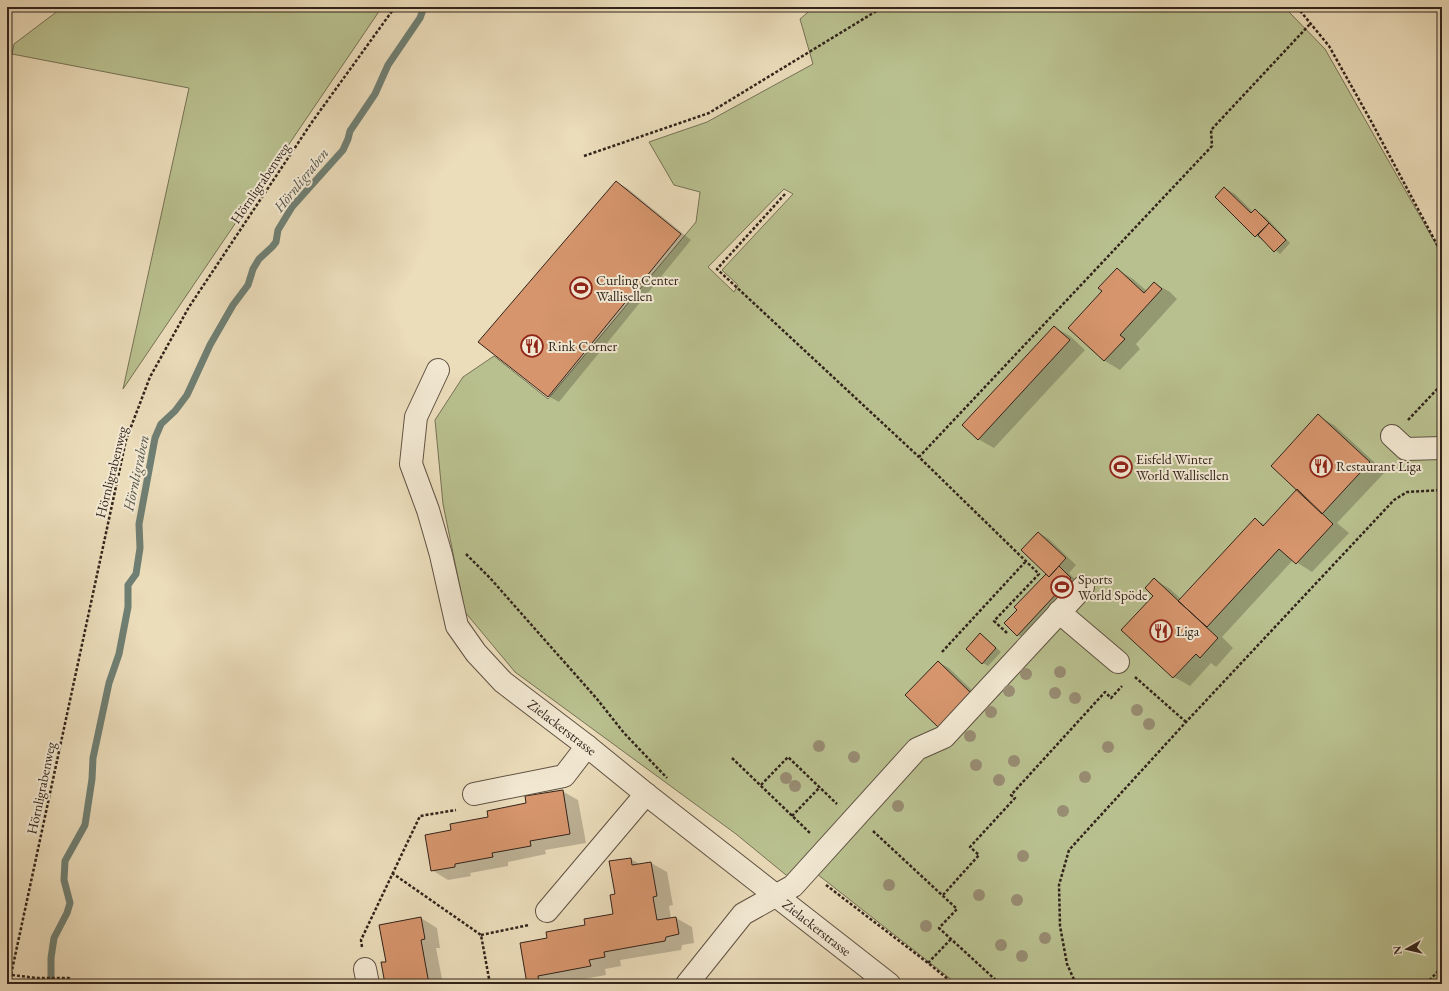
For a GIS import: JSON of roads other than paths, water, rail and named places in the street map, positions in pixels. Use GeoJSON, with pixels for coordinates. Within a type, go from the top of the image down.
{"type":"FeatureCollection","features":[{"type":"Feature","properties":{"kind":"street","name":"Zielackerstrasse"},"geometry":{"type":"LineString","coordinates":[[438,370],[416,417],[411,464],[428,510],[441,555],[457,626],[476,653],[503,682],[587,746],[882,982]]}},
{"type":"Feature","properties":{"kind":"street"},"geometry":{"type":"LineString","coordinates":[[1392,436],[1406,449],[1442,448]]}},
{"type":"Feature","properties":{"kind":"street"},"geometry":{"type":"LineString","coordinates":[[687,984],[743,914],[774,895],[793,886],[917,749],[944,737],[1083,587]]}},
{"type":"Feature","properties":{"kind":"street"},"geometry":{"type":"LineString","coordinates":[[1059,612],[1125,668]]}},
{"type":"Feature","properties":{"kind":"street"},"geometry":{"type":"LineString","coordinates":[[474,794],[564,776],[587,746]]}},
{"type":"Feature","properties":{"kind":"street"},"geometry":{"type":"LineString","coordinates":[[547,911],[646,794]]}},
{"type":"Feature","properties":{"kind":"waterway","name":"Hörnligraben"},"geometry":{"type":"LineString","coordinates":[[51,984],[51,958],[54,938],[67,913],[70,903],[64,880],[65,861],[85,825],[92,779],[93,758],[109,683],[119,654],[128,607],[128,585],[136,574],[140,548],[139,524],[155,438],[161,424],[175,411],[187,395],[210,345],[233,305],[248,285],[253,269],[259,259],[276,242],[278,230],[292,207],[343,150],[350,131],[375,94],[388,65],[420,18],[424,7]]}},
{"type":"Feature","properties":{"kind":"place","name":"Curling Center Wallisellen"},"geometry":{"type":"Point","coordinates":[581,288]}},
{"type":"Feature","properties":{"kind":"place","name":"Rink Corner"},"geometry":{"type":"Point","coordinates":[532,346]}},
{"type":"Feature","properties":{"kind":"place","name":"Restaurant Liga"},"geometry":{"type":"Point","coordinates":[1321,466]}},
{"type":"Feature","properties":{"kind":"place","name":"Eisfeld Winter World Wallisellen"},"geometry":{"type":"Point","coordinates":[1121,467]}},
{"type":"Feature","properties":{"kind":"place","name":"Sports World Spöde"},"geometry":{"type":"Point","coordinates":[1062,587]}},
{"type":"Feature","properties":{"kind":"place","name":"Liga"},"geometry":{"type":"Point","coordinates":[1161,631]}}]}
